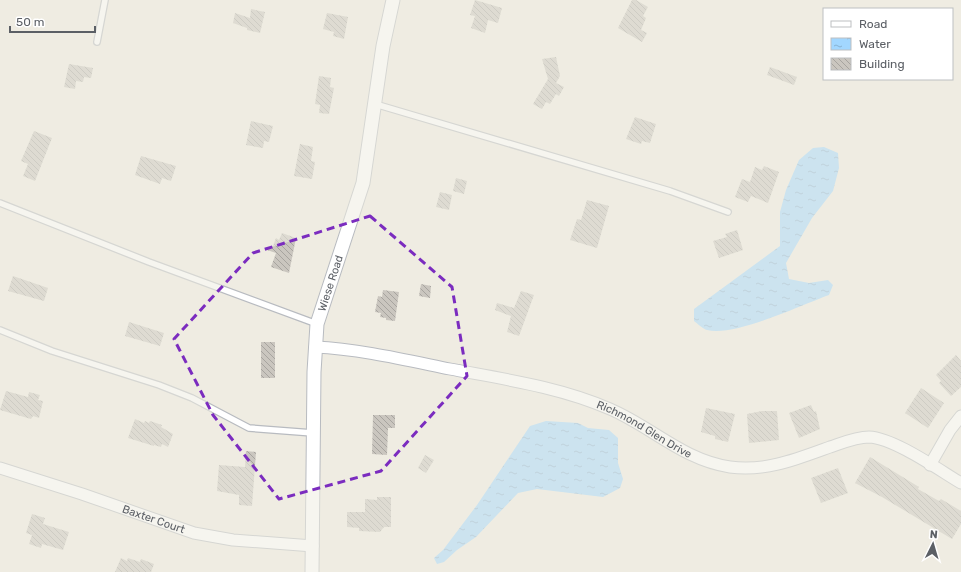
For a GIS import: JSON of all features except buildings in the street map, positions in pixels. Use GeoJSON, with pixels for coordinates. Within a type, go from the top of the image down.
{"type":"FeatureCollection","features":[{"type":"Feature","properties":{"kind":"street","name":"Wiese Road"},"geometry":{"type":"LineString","coordinates":[[312,572],[315,347],[318,324],[363,183],[383,46],[393,0]]}},
{"type":"Feature","properties":{"kind":"street","name":"Richmond Glen Drive"},"geometry":{"type":"LineString","coordinates":[[315,347],[334,348],[383,356],[561,392],[609,408],[637,422],[684,453],[705,462],[730,467],[758,468],[789,462],[851,440],[869,437],[884,440],[961,483]]}},
{"type":"Feature","properties":{"kind":"street"},"geometry":{"type":"LineString","coordinates":[[930,465],[950,430],[961,416]]}},
{"type":"Feature","properties":{"kind":"street","name":"Baxter Court"},"geometry":{"type":"LineString","coordinates":[[0,468],[82,494],[194,533],[232,540],[312,546]]}},
{"type":"Feature","properties":{"kind":"lane"},"geometry":{"type":"LineString","coordinates":[[97,42],[105,0]]}},
{"type":"Feature","properties":{"kind":"lane"},"geometry":{"type":"LineString","coordinates":[[375,104],[662,189],[728,212]]}},
{"type":"Feature","properties":{"kind":"lane"},"geometry":{"type":"LineString","coordinates":[[0,203],[149,262],[318,324]]}},
{"type":"Feature","properties":{"kind":"lane"},"geometry":{"type":"LineString","coordinates":[[0,330],[52,351],[159,385],[192,398],[248,428],[314,433]]}},
{"type":"Feature","properties":{"kind":"highlighted area"},"geometry":{"type":"Polygon","coordinates":[[[370,216],[452,287],[467,376],[381,471],[279,499],[213,415],[174,339],[253,253],[370,216]]]}},
{"type":"Feature","properties":{"kind":"water"},"geometry":{"type":"Polygon","coordinates":[[[824,147],[838,153],[839,168],[833,191],[812,218],[786,263],[789,279],[809,283],[828,280],[833,285],[829,295],[751,325],[719,331],[702,328],[694,321],[694,309],[780,246],[780,212],[786,190],[799,160],[813,148],[824,147]]]}},
{"type":"Feature","properties":{"kind":"water"},"geometry":{"type":"Polygon","coordinates":[[[546,421],[578,423],[588,428],[609,430],[618,438],[618,463],[623,479],[620,488],[603,497],[537,489],[518,493],[476,537],[457,550],[444,562],[437,564],[434,558],[443,550],[477,505],[530,426],[546,421]]]}}]}
